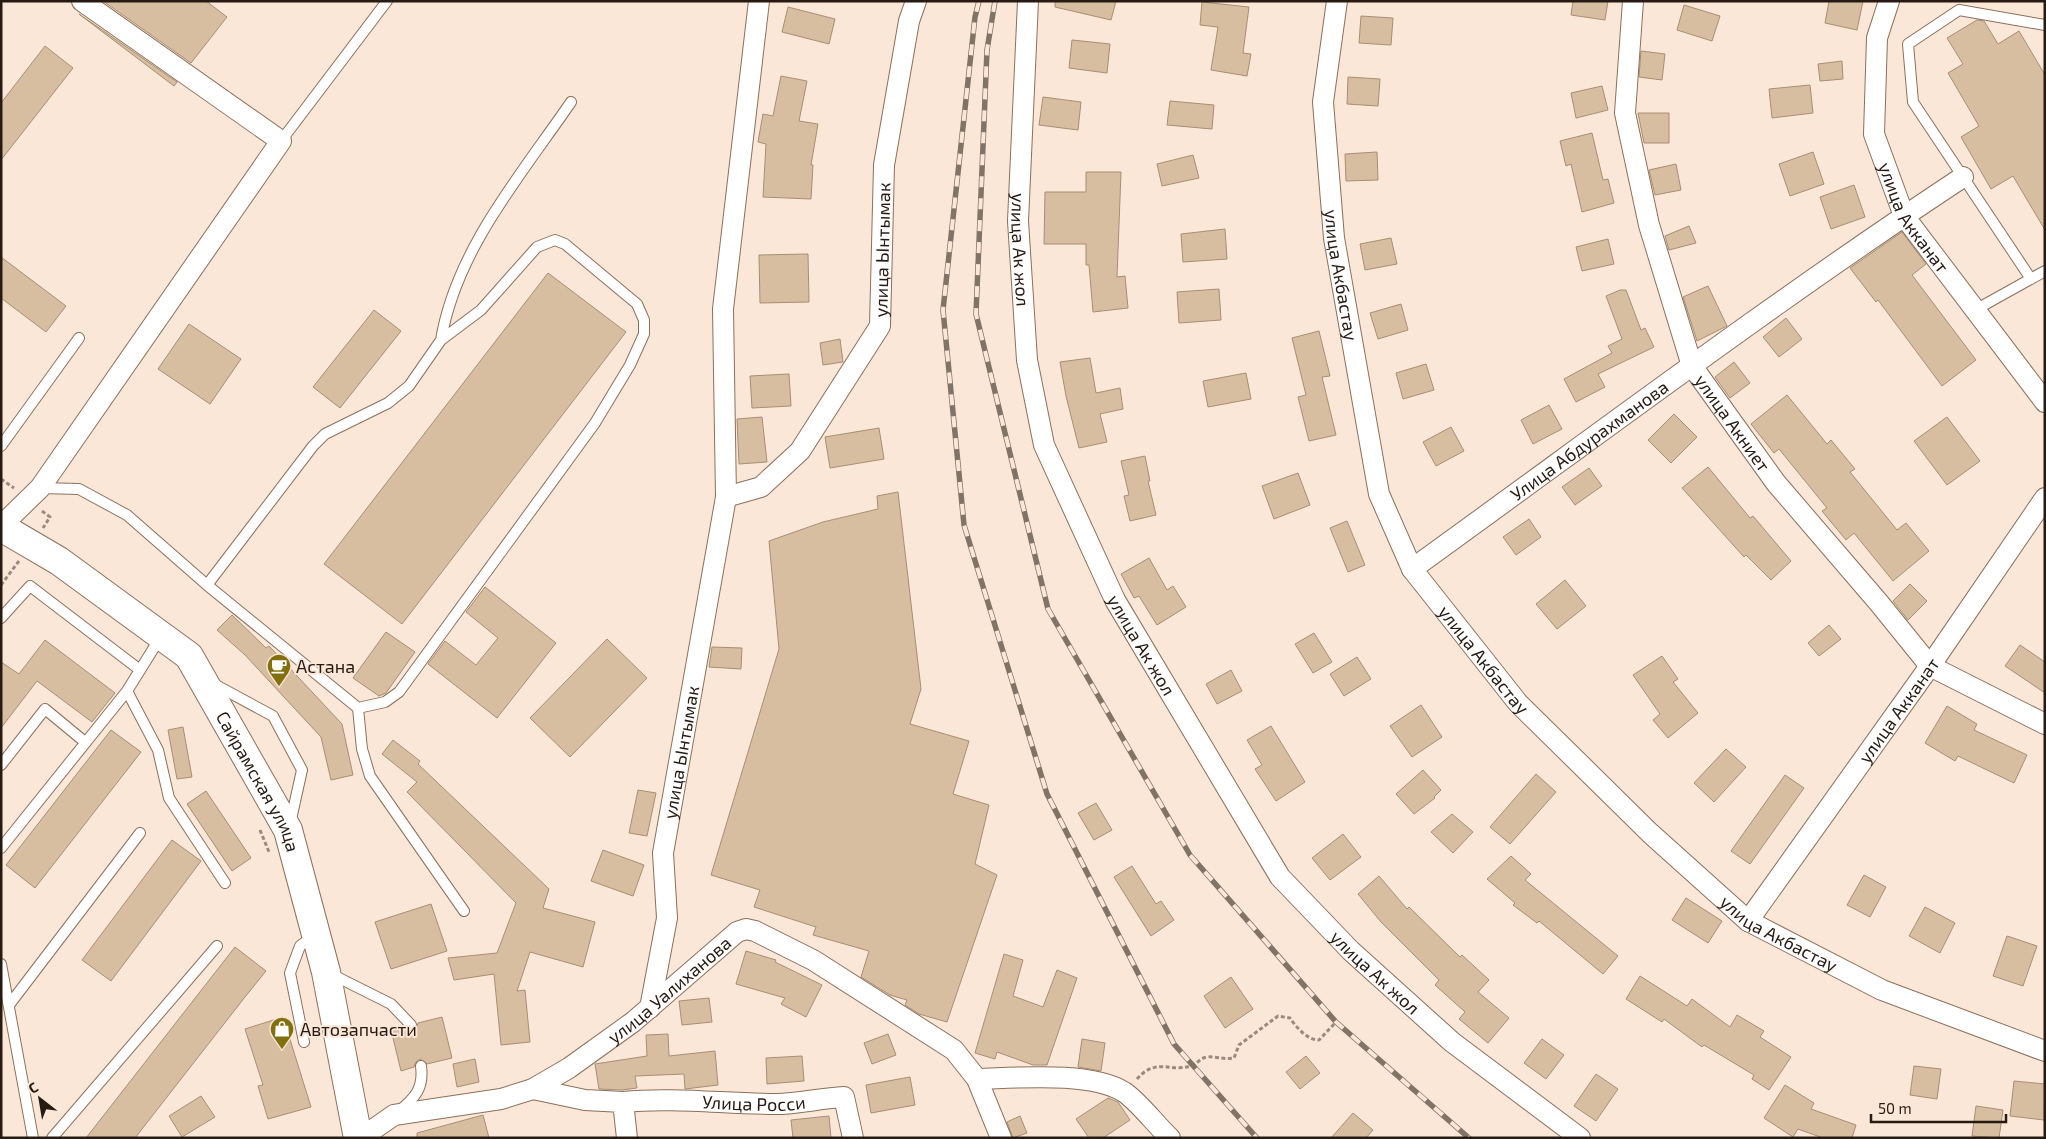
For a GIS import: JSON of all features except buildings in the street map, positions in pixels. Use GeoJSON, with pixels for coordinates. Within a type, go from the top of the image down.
{"type":"FeatureCollection","features":[{"type":"Feature","properties":{"kind":"main road","name":"Сайрамская улица"},"geometry":{"type":"LineString","coordinates":[[1,526],[59,561],[189,656],[201,676],[288,830],[326,972],[360,1138]]}},
{"type":"Feature","properties":{"kind":"street"},"geometry":{"type":"LineString","coordinates":[[1,526],[40,488],[281,141],[82,1]]}},
{"type":"Feature","properties":{"kind":"street","name":"улица Ынтымак"},"geometry":{"type":"LineString","coordinates":[[650,1008],[667,918],[663,852],[726,497],[723,308],[759,1]]}},
{"type":"Feature","properties":{"kind":"street","name":"улица Ынтымак"},"geometry":{"type":"LineString","coordinates":[[726,497],[761,487],[800,451],[880,326],[884,165],[910,21],[916,1]]}},
{"type":"Feature","properties":{"kind":"street","name":"улица Ак жол"},"geometry":{"type":"LineString","coordinates":[[1028,1],[1018,221],[1027,360],[1044,445],[1115,600],[1280,877],[1351,951],[1452,1042],[1580,1138]]}},
{"type":"Feature","properties":{"kind":"street","name":"улица Акбастау"},"geometry":{"type":"LineString","coordinates":[[1337,1],[1323,102],[1334,238],[1379,494],[1412,569],[1518,702],[1650,833],[1748,921],[1882,990],[2045,1050]]}},
{"type":"Feature","properties":{"kind":"street","name":"улица Акниет"},"geometry":{"type":"LineString","coordinates":[[1633,1],[1625,113],[1649,225],[1692,366],[1776,482],[1930,666],[2045,724]]}},
{"type":"Feature","properties":{"kind":"street","name":"улица Акканат"},"geometry":{"type":"LineString","coordinates":[[1889,1],[1877,38],[1874,134],[1904,216],[2045,402]]}},
{"type":"Feature","properties":{"kind":"street","name":"Улица Абдурахманова"},"geometry":{"type":"LineString","coordinates":[[1412,569],[1692,366],[1904,216],[1964,177]]}},
{"type":"Feature","properties":{"kind":"street","name":"улица Акканат"},"geometry":{"type":"LineString","coordinates":[[1748,921],[2042,510]]}},
{"type":"Feature","properties":{"kind":"street","name":"улица Уалиханова"},"geometry":{"type":"LineString","coordinates":[[360,1138],[394,1115],[501,1099],[533,1089],[602,1046],[650,1008],[736,932],[746,929],[755,931],[813,960],[954,1050],[977,1080],[1001,1138]]}},
{"type":"Feature","properties":{"kind":"street"},"geometry":{"type":"LineString","coordinates":[[977,1080],[1034,1077],[1105,1082],[1126,1093],[1170,1138]]}},
{"type":"Feature","properties":{"kind":"street","name":"Улица Росси"},"geometry":{"type":"LineString","coordinates":[[533,1089],[585,1100],[623,1102],[658,1098],[715,1103],[779,1104],[844,1097],[853,1138]]}},
{"type":"Feature","properties":{"kind":"street"},"geometry":{"type":"LineString","coordinates":[[623,1102],[627,1138]]}},
{"type":"Feature","properties":{"kind":"lane"},"geometry":{"type":"LineString","coordinates":[[281,141],[388,1]]}},
{"type":"Feature","properties":{"kind":"lane"},"geometry":{"type":"LineString","coordinates":[[2031,279],[1913,102],[1908,44],[1959,10],[2045,25]]}},
{"type":"Feature","properties":{"kind":"lane"},"geometry":{"type":"LineString","coordinates":[[441,340],[446,314],[465,264],[494,214],[571,102]]}},
{"type":"Feature","properties":{"kind":"lane"},"geometry":{"type":"LineString","coordinates":[[207,585],[313,446],[325,434],[374,411],[408,386],[441,340],[481,310],[537,247],[555,240],[565,244],[638,304],[644,320],[644,334],[630,364],[595,423],[399,692],[385,702],[358,708]]}},
{"type":"Feature","properties":{"kind":"lane"},"geometry":{"type":"LineString","coordinates":[[1975,310],[2045,271]]}},
{"type":"Feature","properties":{"kind":"lane"},"geometry":{"type":"LineString","coordinates":[[1,446],[79,338]]}},
{"type":"Feature","properties":{"kind":"lane"},"geometry":{"type":"LineString","coordinates":[[40,488],[79,489],[127,515],[207,585],[358,708],[362,749],[370,776],[464,911]]}},
{"type":"Feature","properties":{"kind":"lane"},"geometry":{"type":"LineString","coordinates":[[1,618],[30,586],[140,670]]}},
{"type":"Feature","properties":{"kind":"lane"},"geometry":{"type":"LineString","coordinates":[[1,848],[127,691],[162,636]]}},
{"type":"Feature","properties":{"kind":"lane"},"geometry":{"type":"LineString","coordinates":[[201,676],[273,716],[302,770],[288,830]]}},
{"type":"Feature","properties":{"kind":"lane"},"geometry":{"type":"LineString","coordinates":[[127,691],[158,750],[168,798],[225,884]]}},
{"type":"Feature","properties":{"kind":"lane"},"geometry":{"type":"LineString","coordinates":[[1,765],[45,709],[85,742]]}},
{"type":"Feature","properties":{"kind":"lane"},"geometry":{"type":"LineString","coordinates":[[8,1005],[140,833]]}},
{"type":"Feature","properties":{"kind":"lane"},"geometry":{"type":"LineString","coordinates":[[304,1042],[290,973],[300,946],[316,933]]}},
{"type":"Feature","properties":{"kind":"lane"},"geometry":{"type":"LineString","coordinates":[[52,1138],[217,946]]}},
{"type":"Feature","properties":{"kind":"lane"},"geometry":{"type":"LineString","coordinates":[[1,964],[33,1138]]}},
{"type":"Feature","properties":{"kind":"lane"},"geometry":{"type":"LineString","coordinates":[[326,972],[391,1004],[411,1025]]}},
{"type":"Feature","properties":{"kind":"lane"},"geometry":{"type":"LineString","coordinates":[[394,1115],[418,1091],[423,1080],[420,1066]]}},
{"type":"Feature","properties":{"kind":"path"},"geometry":{"type":"LineString","coordinates":[[21,559],[28,560]]}},
{"type":"Feature","properties":{"kind":"path"},"geometry":{"type":"LineString","coordinates":[[257,822],[270,855]]}},
{"type":"Feature","properties":{"kind":"path"},"geometry":{"type":"LineString","coordinates":[[1126,1093],[1141,1075],[1154,1066],[1193,1066],[1202,1058],[1234,1058],[1239,1045],[1278,1016],[1290,1018],[1297,1028],[1314,1040],[1319,1040],[1336,1022]]}},
{"type":"Feature","properties":{"kind":"railway"},"geometry":{"type":"LineString","coordinates":[[979,1],[975,17],[943,310],[964,525],[1047,794],[1174,1044],[1257,1138]]}},
{"type":"Feature","properties":{"kind":"railway"},"geometry":{"type":"LineString","coordinates":[[995,1],[987,50],[976,314],[1048,609],[1190,855],[1336,1022],[1469,1138]]}},
{"type":"Feature","properties":{"kind":"place","name":"Астана"},"geometry":{"type":"Point","coordinates":[279,687]}},
{"type":"Feature","properties":{"kind":"place","name":"Автозапчасти"},"geometry":{"type":"Point","coordinates":[282,1050]}}]}
